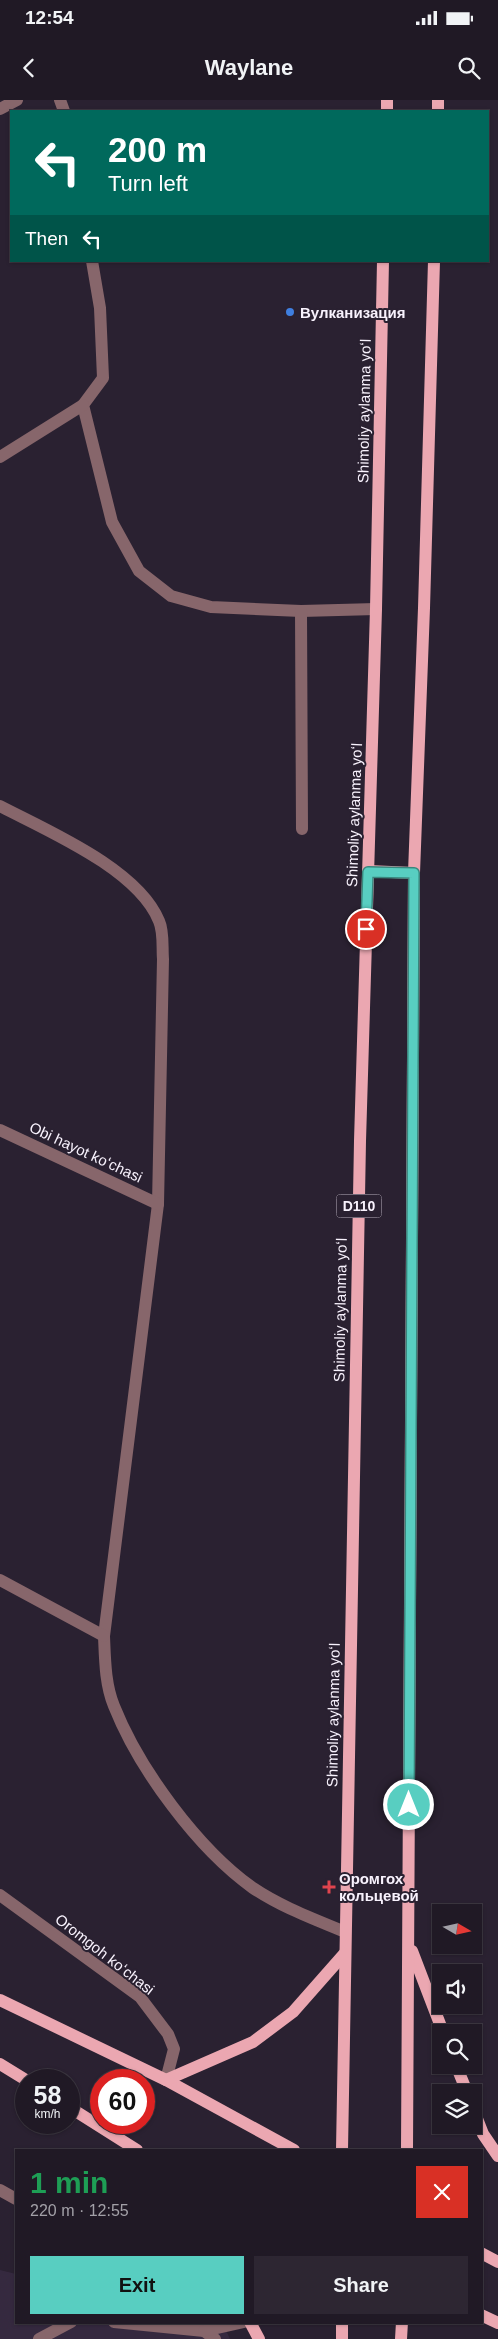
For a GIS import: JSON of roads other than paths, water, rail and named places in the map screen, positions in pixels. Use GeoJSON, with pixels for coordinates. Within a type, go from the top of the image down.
{"type":"FeatureCollection","features":[{"type":"Feature","properties":{"kind":"main road","name":"Shimoliy aylanma yoʻl"},"geometry":{"type":"LineString","coordinates":[[342,2149],[360,1151],[376,609],[383,262]]}},
{"type":"Feature","properties":{"kind":"main road"},"geometry":{"type":"LineString","coordinates":[[407,2149],[414,873],[434,262]]}},
{"type":"Feature","properties":{"kind":"main road"},"geometry":{"type":"LineString","coordinates":[[368,872],[414,873]]}},
{"type":"Feature","properties":{"kind":"main road"},"geometry":{"type":"LineString","coordinates":[[409,1943],[440,2024]]}},
{"type":"Feature","properties":{"kind":"main road"},"geometry":{"type":"LineString","coordinates":[[166,2080],[253,2042],[293,2012],[345,1953]]}},
{"type":"Feature","properties":{"kind":"main road"},"geometry":{"type":"LineString","coordinates":[[0,2000],[166,2080],[292,2149]]}},
{"type":"Feature","properties":{"kind":"main road"},"geometry":{"type":"LineString","coordinates":[[0,2064],[15,2073]]}},
{"type":"Feature","properties":{"kind":"main road"},"geometry":{"type":"LineString","coordinates":[[80,2114],[135,2149]]}},
{"type":"Feature","properties":{"kind":"main road"},"geometry":{"type":"LineString","coordinates":[[482,2131],[498,2156]]}},
{"type":"Feature","properties":{"kind":"main road"},"geometry":{"type":"LineString","coordinates":[[483,2254],[498,2262]]}},
{"type":"Feature","properties":{"kind":"main road"},"geometry":{"type":"LineString","coordinates":[[483,2316],[498,2323]]}},
{"type":"Feature","properties":{"kind":"main road"},"geometry":{"type":"LineString","coordinates":[[251,2324],[258,2339]]}},
{"type":"Feature","properties":{"kind":"main road"},"geometry":{"type":"LineString","coordinates":[[342,2324],[342,2339]]}},
{"type":"Feature","properties":{"kind":"main road"},"geometry":{"type":"LineString","coordinates":[[401,2339],[402,2324]]}},
{"type":"Feature","properties":{"kind":"street"},"geometry":{"type":"LineString","coordinates":[[0,109],[17,100]]}},
{"type":"Feature","properties":{"kind":"street"},"geometry":{"type":"LineString","coordinates":[[0,457],[84,405],[103,378],[100,308],[92,262]]}},
{"type":"Feature","properties":{"kind":"street"},"geometry":{"type":"LineString","coordinates":[[84,405],[112,522],[139,571],[171,596],[210,607],[301,610],[376,609]]}},
{"type":"Feature","properties":{"kind":"street"},"geometry":{"type":"LineString","coordinates":[[301,610],[302,829]]}},
{"type":"Feature","properties":{"kind":"street"},"geometry":{"type":"LineString","coordinates":[[0,806],[83,849],[133,885],[149,903],[160,922],[163,959],[158,1204],[104,1636],[106,1676],[114,1706],[157,1784],[190,1829],[215,1855],[253,1888],[285,1907],[346,1932]]}},
{"type":"Feature","properties":{"kind":"street","name":"Obi hayot koʻchasi"},"geometry":{"type":"LineString","coordinates":[[0,1130],[158,1204]]}},
{"type":"Feature","properties":{"kind":"street"},"geometry":{"type":"LineString","coordinates":[[0,1580],[104,1636]]}},
{"type":"Feature","properties":{"kind":"street","name":"Oromgoh koʻchasi"},"geometry":{"type":"LineString","coordinates":[[0,1895],[140,1997],[168,2034],[174,2049],[166,2080]]}},
{"type":"Feature","properties":{"kind":"street"},"geometry":{"type":"LineString","coordinates":[[0,2190],[15,2198]]}},
{"type":"Feature","properties":{"kind":"street"},"geometry":{"type":"LineString","coordinates":[[40,2339],[67,2324]]}},
{"type":"Feature","properties":{"kind":"street"},"geometry":{"type":"LineString","coordinates":[[129,2324],[210,2335],[239,2324]]}},
{"type":"Feature","properties":{"kind":"place","name":"Вулканизация"},"geometry":{"type":"Point","coordinates":[290,312]}},
{"type":"Feature","properties":{"kind":"place","name":"Оромгох кольцевой"},"geometry":{"type":"Point","coordinates":[329,1887]}}]}
